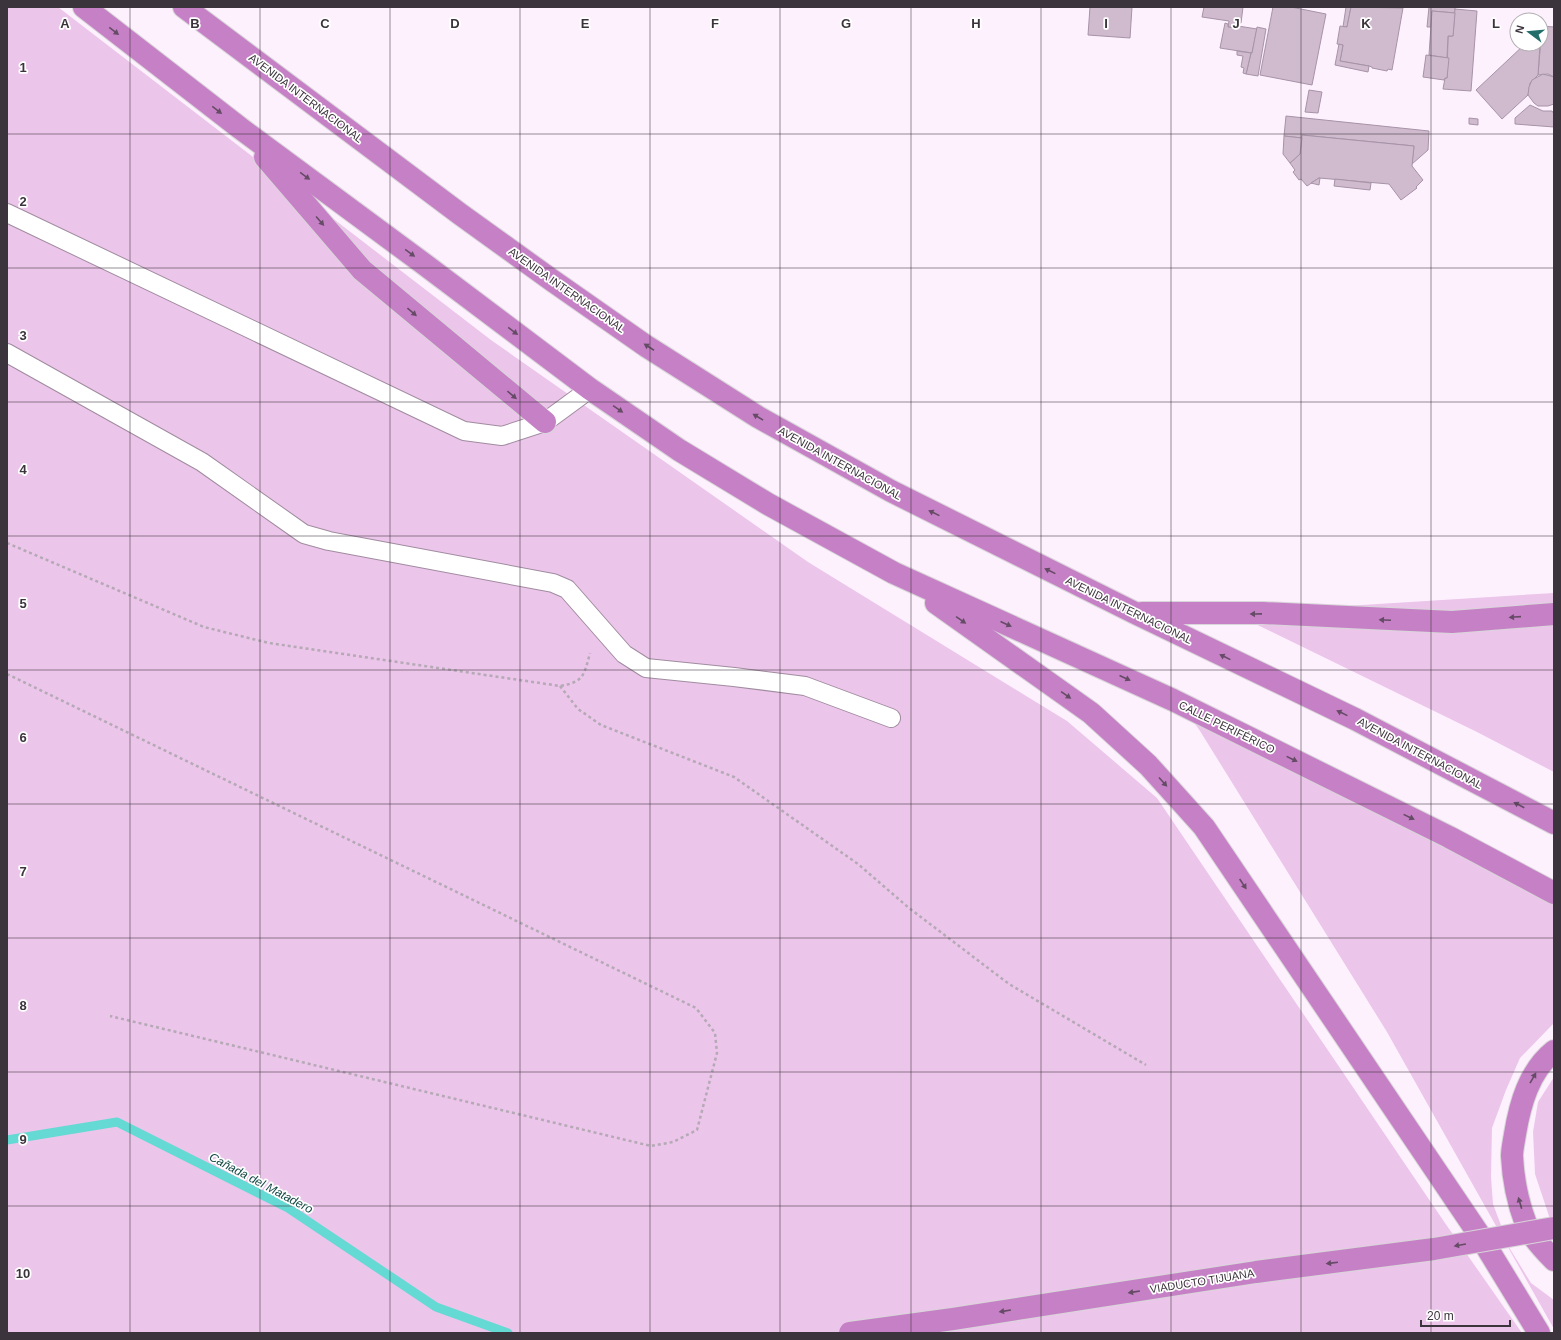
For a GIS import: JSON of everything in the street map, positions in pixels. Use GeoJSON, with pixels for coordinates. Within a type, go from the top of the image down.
{"type":"FeatureCollection","features":[{"type":"Feature","properties":{"kind":"highway"},"geometry":{"type":"LineString","coordinates":[[84,7],[240,128],[590,389],[679,450],[768,504],[894,573],[1090,713],[1148,765],[1204,827],[1478,1233],[1539,1333]]}},
{"type":"Feature","properties":{"kind":"highway","name":"AVENIDA INTERNACIONAL"},"geometry":{"type":"LineString","coordinates":[[184,7],[460,214],[547,277],[646,346],[758,417],[891,492],[1135,613],[1355,719],[1554,823]]}},
{"type":"Feature","properties":{"kind":"highway"},"geometry":{"type":"LineString","coordinates":[[240,128],[362,270],[545,422]]}},
{"type":"Feature","properties":{"kind":"highway","name":"CALLE PERIFÉRICO"},"geometry":{"type":"LineString","coordinates":[[894,573],[1173,700],[1449,837],[1554,893]]}},
{"type":"Feature","properties":{"kind":"highway"},"geometry":{"type":"LineString","coordinates":[[1135,613],[1263,614],[1452,622],[1554,614]]}},
{"type":"Feature","properties":{"kind":"highway"},"geometry":{"type":"LineString","coordinates":[[1554,1051],[1538,1068],[1527,1088],[1519,1111],[1512,1154],[1518,1193],[1527,1225],[1545,1251],[1554,1260]]}},
{"type":"Feature","properties":{"kind":"highway","name":"VIADUCTO TIJUANA"},"geometry":{"type":"LineString","coordinates":[[850,1333],[953,1319],[1256,1272],[1434,1250],[1554,1228]]}},
{"type":"Feature","properties":{"kind":"lane"},"geometry":{"type":"LineString","coordinates":[[7,213],[464,431],[502,436],[545,422],[590,389]]}},
{"type":"Feature","properties":{"kind":"lane"},"geometry":{"type":"LineString","coordinates":[[7,353],[202,462],[304,534],[329,542],[553,583],[567,589],[624,654],[646,668],[805,686],[891,718]]}},
{"type":"Feature","properties":{"kind":"path"},"geometry":{"type":"LineString","coordinates":[[7,543],[204,627],[269,643],[560,686],[574,683],[584,673],[598,624]]}},
{"type":"Feature","properties":{"kind":"path"},"geometry":{"type":"LineString","coordinates":[[7,674],[696,1008],[715,1033],[717,1053],[696,1130],[673,1142],[651,1146],[110,1016]]}},
{"type":"Feature","properties":{"kind":"path"},"geometry":{"type":"LineString","coordinates":[[560,686],[578,709],[601,725],[734,778],[858,864],[909,908],[1010,984],[1146,1066]]}},
{"type":"Feature","properties":{"kind":"shaded area"},"geometry":{"type":"Polygon","coordinates":[[[7,7],[58,7],[491,340],[808,562],[1067,721],[1157,798],[1445,1223],[1522,1333],[7,1333],[7,7]]]}},
{"type":"Feature","properties":{"kind":"shaded area"},"geometry":{"type":"Polygon","coordinates":[[[1554,593],[1554,772],[1477,732],[1233,613],[1554,593]]]}},
{"type":"Feature","properties":{"kind":"shaded area"},"geometry":{"type":"Polygon","coordinates":[[[1169,686],[1554,885],[1554,1023],[1520,1058],[1506,1090],[1492,1128],[1491,1177],[1493,1204],[1510,1249],[1531,1283],[1554,1300],[1554,1329],[1387,1032],[1200,731],[1169,686]]]}},
{"type":"Feature","properties":{"kind":"shaded area"},"geometry":{"type":"Polygon","coordinates":[[[1554,1077],[1554,1225],[1551,1222],[1535,1174],[1533,1132],[1538,1102],[1554,1077]]]}},
{"type":"Feature","properties":{"kind":"building"},"geometry":{"type":"Polygon","coordinates":[[[1090,7],[1132,7],[1130,38],[1088,35],[1090,7]]]}},
{"type":"Feature","properties":{"kind":"building"},"geometry":{"type":"Polygon","coordinates":[[[1204,7],[1243,7],[1241,23],[1239,23],[1238,28],[1228,27],[1229,21],[1202,17],[1204,7]]]}},
{"type":"Feature","properties":{"kind":"building"},"geometry":{"type":"Polygon","coordinates":[[[1273,7],[1291,7],[1326,14],[1312,85],[1260,75],[1273,7]]]}},
{"type":"Feature","properties":{"kind":"building"},"geometry":{"type":"Polygon","coordinates":[[[1346,7],[1351,7],[1347,27],[1343,27],[1346,7]]]}},
{"type":"Feature","properties":{"kind":"building"},"geometry":{"type":"Polygon","coordinates":[[[1351,7],[1403,8],[1392,70],[1388,69],[1387,71],[1340,61],[1343,45],[1337,44],[1340,26],[1347,27],[1351,7]]]}},
{"type":"Feature","properties":{"kind":"building"},"geometry":{"type":"Polygon","coordinates":[[[1429,7],[1455,7],[1455,13],[1432,11],[1431,27],[1427,27],[1429,7]]]}},
{"type":"Feature","properties":{"kind":"building"},"geometry":{"type":"Polygon","coordinates":[[[1455,9],[1477,11],[1471,91],[1443,89],[1445,78],[1447,78],[1448,36],[1453,36],[1455,9]]]}},
{"type":"Feature","properties":{"kind":"building"},"geometry":{"type":"Polygon","coordinates":[[[1432,11],[1455,13],[1453,36],[1448,36],[1447,58],[1429,55],[1432,11]]]}},
{"type":"Feature","properties":{"kind":"building"},"geometry":{"type":"Polygon","coordinates":[[[1225,23],[1228,24],[1228,27],[1238,28],[1238,26],[1257,29],[1252,53],[1220,48],[1225,23]]]}},
{"type":"Feature","properties":{"kind":"building"},"geometry":{"type":"Polygon","coordinates":[[[1257,27],[1266,29],[1258,76],[1246,74],[1257,27]]]}},
{"type":"Feature","properties":{"kind":"building"},"geometry":{"type":"Polygon","coordinates":[[[1549,27],[1554,27],[1554,77],[1548,74],[1538,75],[1540,52],[1549,52],[1549,27]]]}},
{"type":"Feature","properties":{"kind":"building"},"geometry":{"type":"Polygon","coordinates":[[[1339,44],[1343,45],[1340,61],[1369,66],[1368,72],[1335,65],[1339,44]]]}},
{"type":"Feature","properties":{"kind":"building"},"geometry":{"type":"Polygon","coordinates":[[[1237,51],[1251,53],[1246,74],[1243,73],[1244,68],[1241,67],[1243,56],[1237,55],[1237,51]]]}},
{"type":"Feature","properties":{"kind":"building"},"geometry":{"type":"Polygon","coordinates":[[[1516,52],[1539,52],[1538,75],[1530,83],[1528,95],[1502,119],[1476,90],[1516,52]]]}},
{"type":"Feature","properties":{"kind":"building"},"geometry":{"type":"Polygon","coordinates":[[[1426,55],[1449,58],[1447,78],[1444,80],[1423,77],[1426,55]]]}},
{"type":"Feature","properties":{"kind":"building"},"geometry":{"type":"Polygon","coordinates":[[[1543,74],[1554,77],[1554,104],[1548,106],[1538,106],[1528,95],[1529,87],[1532,80],[1543,74]]]}},
{"type":"Feature","properties":{"kind":"building"},"geometry":{"type":"Polygon","coordinates":[[[1309,90],[1322,92],[1318,113],[1305,112],[1309,90]]]}},
{"type":"Feature","properties":{"kind":"building"},"geometry":{"type":"Polygon","coordinates":[[[1530,105],[1543,111],[1552,111],[1554,114],[1554,127],[1515,124],[1515,118],[1530,105]]]}},
{"type":"Feature","properties":{"kind":"building"},"geometry":{"type":"Polygon","coordinates":[[[1286,116],[1429,131],[1428,150],[1412,164],[1414,146],[1302,135],[1302,138],[1284,136],[1286,116]]]}},
{"type":"Feature","properties":{"kind":"building"},"geometry":{"type":"Polygon","coordinates":[[[1469,118],[1478,119],[1478,125],[1469,124],[1469,118]]]}},
{"type":"Feature","properties":{"kind":"building"},"geometry":{"type":"Polygon","coordinates":[[[1302,135],[1414,146],[1412,166],[1423,180],[1416,187],[1417,188],[1401,200],[1389,184],[1319,178],[1307,186],[1301,179],[1299,180],[1293,172],[1295,170],[1290,163],[1300,154],[1302,135]]]}},
{"type":"Feature","properties":{"kind":"building"},"geometry":{"type":"Polygon","coordinates":[[[1284,136],[1302,138],[1300,154],[1290,163],[1283,154],[1284,136]]]}},
{"type":"Feature","properties":{"kind":"building"},"geometry":{"type":"Polygon","coordinates":[[[1319,178],[1319,185],[1311,183],[1319,178]]]}},
{"type":"Feature","properties":{"kind":"building"},"geometry":{"type":"Polygon","coordinates":[[[1335,179],[1371,183],[1370,190],[1334,186],[1335,179]]]}},
{"type":"Feature","properties":{"kind":"waterway","name":"Cañada del Matadero"},"geometry":{"type":"LineString","coordinates":[[7,1140],[117,1122],[288,1208],[436,1307],[508,1333]]}}]}
